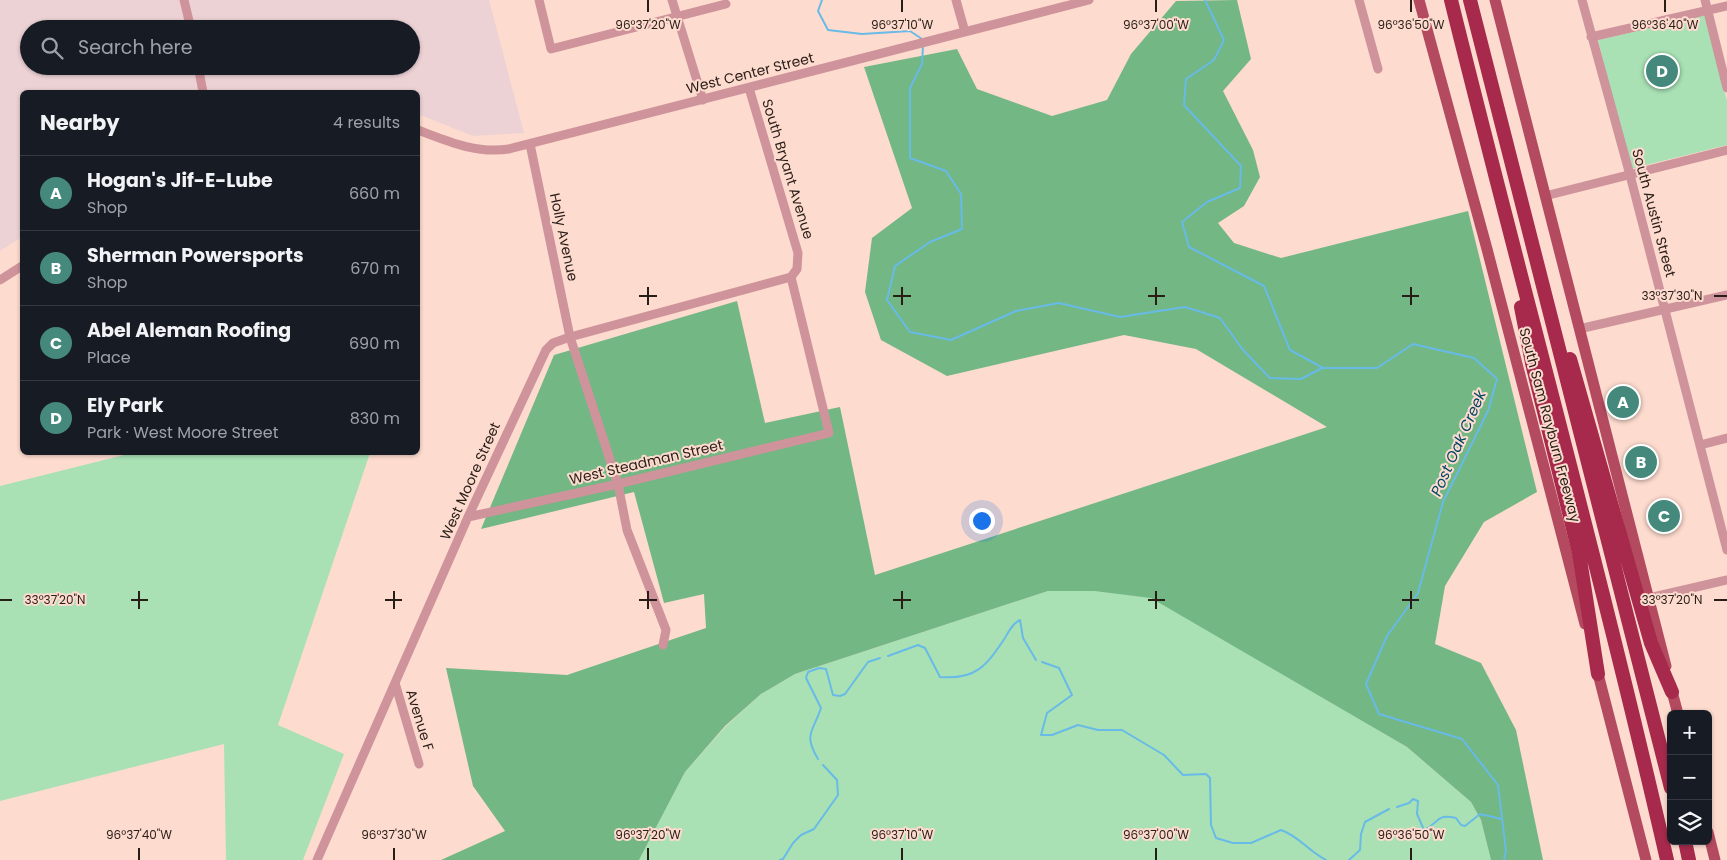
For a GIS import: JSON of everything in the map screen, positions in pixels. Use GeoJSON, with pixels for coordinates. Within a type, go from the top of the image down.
{"type":"FeatureCollection","features":[{"type":"Feature","properties":{"kind":"highway","name":"South Sam Rayburn Freeway"},"geometry":{"type":"LineString","coordinates":[[1451,0],[1504,215],[1543,358],[1667,860]]}},
{"type":"Feature","properties":{"kind":"highway","name":"South Sam Rayburn Freeway"},"geometry":{"type":"LineString","coordinates":[[1470,0],[1667,772]]}},
{"type":"Feature","properties":{"kind":"highway"},"geometry":{"type":"LineString","coordinates":[[1504,215],[1532,364],[1578,553],[1598,674]]}},
{"type":"Feature","properties":{"kind":"highway"},"geometry":{"type":"LineString","coordinates":[[1540,274],[1580,389],[1651,643],[1672,692]]}},
{"type":"Feature","properties":{"kind":"highway"},"geometry":{"type":"LineString","coordinates":[[1686,845],[1689,860]]}},
{"type":"Feature","properties":{"kind":"main road","name":"South Sam Rayburn Freeway"},"geometry":{"type":"LineString","coordinates":[[1419,0],[1487,249],[1646,860]]}},
{"type":"Feature","properties":{"kind":"main road"},"geometry":{"type":"LineString","coordinates":[[1495,0],[1677,710]]}},
{"type":"Feature","properties":{"kind":"main road"},"geometry":{"type":"LineString","coordinates":[[1711,845],[1715,860]]}},
{"type":"Feature","properties":{"kind":"street"},"geometry":{"type":"LineString","coordinates":[[184,0],[189,20]]}},
{"type":"Feature","properties":{"kind":"street"},"geometry":{"type":"LineString","coordinates":[[538,0],[551,49],[726,4]]}},
{"type":"Feature","properties":{"kind":"street"},"geometry":{"type":"LineString","coordinates":[[672,0],[703,100]]}},
{"type":"Feature","properties":{"kind":"street"},"geometry":{"type":"LineString","coordinates":[[956,0],[965,32]]}},
{"type":"Feature","properties":{"kind":"street","name":"West Center Street"},"geometry":{"type":"LineString","coordinates":[[420,131],[472,149],[494,151],[530,144],[1079,1],[1090,0]]}},
{"type":"Feature","properties":{"kind":"street"},"geometry":{"type":"LineString","coordinates":[[1360,0],[1378,69]]}},
{"type":"Feature","properties":{"kind":"street","name":"South Austin Street"},"geometry":{"type":"LineString","coordinates":[[1582,0],[1630,175],[1727,550]]}},
{"type":"Feature","properties":{"kind":"street"},"geometry":{"type":"LineString","coordinates":[[1705,0],[1727,88]]}},
{"type":"Feature","properties":{"kind":"street"},"geometry":{"type":"LineString","coordinates":[[1592,37],[1727,6]]}},
{"type":"Feature","properties":{"kind":"street"},"geometry":{"type":"LineString","coordinates":[[200,75],[203,90]]}},
{"type":"Feature","properties":{"kind":"street","name":"South Bryant Avenue"},"geometry":{"type":"LineString","coordinates":[[749,88],[798,253],[797,269],[791,277]]}},
{"type":"Feature","properties":{"kind":"street","name":"Holly Avenue"},"geometry":{"type":"LineString","coordinates":[[530,144],[570,337],[618,484],[628,530],[666,630],[663,645]]}},
{"type":"Feature","properties":{"kind":"street"},"geometry":{"type":"LineString","coordinates":[[1545,196],[1727,150]]}},
{"type":"Feature","properties":{"kind":"street"},"geometry":{"type":"LineString","coordinates":[[0,280],[20,267]]}},
{"type":"Feature","properties":{"kind":"street","name":"West Moore Street"},"geometry":{"type":"LineString","coordinates":[[318,860],[468,516],[539,359],[553,343],[570,337],[791,277]]}},
{"type":"Feature","properties":{"kind":"street","name":"West Steadman Street"},"geometry":{"type":"LineString","coordinates":[[468,516],[618,484],[829,433],[791,277]]}},
{"type":"Feature","properties":{"kind":"street"},"geometry":{"type":"LineString","coordinates":[[1580,329],[1665,311],[1727,295]]}},
{"type":"Feature","properties":{"kind":"street"},"geometry":{"type":"LineString","coordinates":[[1700,444],[1727,438]]}},
{"type":"Feature","properties":{"kind":"street"},"geometry":{"type":"LineString","coordinates":[[1649,598],[1727,580]]}},
{"type":"Feature","properties":{"kind":"street","name":"Avenue F"},"geometry":{"type":"LineString","coordinates":[[395,683],[419,764]]}},
{"type":"Feature","properties":{"kind":"shaded area"},"geometry":{"type":"Polygon","coordinates":[[[0,0],[489,0],[524,133],[473,136],[420,115],[420,90],[20,90],[20,238],[0,251],[0,0]]]}},
{"type":"Feature","properties":{"kind":"green space"},"geometry":{"type":"Polygon","coordinates":[[[1237,0],[1251,59],[1223,91],[1253,150],[1260,177],[1244,206],[1218,223],[1234,243],[1281,258],[1468,211],[1537,492],[1484,522],[1445,586],[1435,644],[1481,663],[1516,730],[1543,860],[1491,860],[1481,820],[1471,802],[1407,747],[1151,598],[1094,591],[1048,591],[795,674],[761,694],[725,726],[685,772],[639,860],[441,860],[505,831],[473,786],[446,668],[567,675],[706,628],[704,594],[664,603],[634,492],[481,529],[554,355],[737,301],[765,423],[840,407],[875,575],[1327,427],[1196,349],[1124,335],[947,376],[881,340],[865,292],[872,238],[912,208],[864,67],[957,49],[977,89],[1052,116],[1107,100],[1131,54],[1176,1],[1237,0]]]}},
{"type":"Feature","properties":{"kind":"green space"},"geometry":{"type":"Polygon","coordinates":[[[1706,15],[1727,101],[1727,145],[1630,169],[1598,40],[1706,15]]]}},
{"type":"Feature","properties":{"kind":"green space"},"geometry":{"type":"Polygon","coordinates":[[[124,455],[369,455],[278,725],[344,754],[303,860],[226,860],[224,744],[0,801],[0,486],[124,455]]]}},
{"type":"Feature","properties":{"kind":"green space"},"geometry":{"type":"Polygon","coordinates":[[[1048,591],[1094,591],[1151,597],[1407,747],[1471,802],[1481,820],[1491,860],[639,860],[685,772],[726,726],[761,694],[795,674],[1048,591]]]}},
{"type":"Feature","properties":{"kind":"waterway"},"geometry":{"type":"LineString","coordinates":[[822,0],[818,11],[828,30],[862,34],[910,31],[922,39]]}},
{"type":"Feature","properties":{"kind":"waterway","name":"Post Oak Creek"},"geometry":{"type":"LineString","coordinates":[[1205,0],[1224,40],[1214,60],[1186,79],[1184,105],[1241,166],[1240,188],[1207,202],[1182,222],[1189,247],[1264,286],[1290,350],[1323,368],[1377,368],[1413,344],[1474,358],[1497,379],[1488,411],[1443,502],[1418,593],[1387,636],[1366,684],[1379,714],[1462,739],[1498,785],[1506,851],[1504,860]]}},
{"type":"Feature","properties":{"kind":"waterway"},"geometry":{"type":"LineString","coordinates":[[923,46],[922,64],[910,88],[910,158],[946,171],[961,194],[962,229],[930,242],[895,266],[887,300],[910,332],[951,340],[1016,311],[1059,303],[1120,317],[1185,307],[1220,318],[1243,350],[1270,378],[1301,379],[1322,368]]}},
{"type":"Feature","properties":{"kind":"waterway"},"geometry":{"type":"LineString","coordinates":[[888,656],[918,645],[925,648],[940,677],[963,676],[979,669],[986,663],[1011,628],[1020,620],[1023,638],[1036,660]]}},
{"type":"Feature","properties":{"kind":"waterway"},"geometry":{"type":"LineString","coordinates":[[818,759],[813,751],[810,738],[821,708],[806,678],[808,672],[819,668],[826,669],[833,695],[840,696],[845,694],[868,662],[880,658]]}},
{"type":"Feature","properties":{"kind":"waterway"},"geometry":{"type":"LineString","coordinates":[[1042,662],[1059,668],[1072,695],[1047,713],[1041,735],[1052,735],[1078,725],[1098,730],[1122,730],[1164,755],[1183,775],[1206,774],[1210,778],[1211,825],[1216,838],[1233,843],[1251,843],[1281,830],[1293,836],[1326,860]]}},
{"type":"Feature","properties":{"kind":"waterway"},"geometry":{"type":"LineString","coordinates":[[780,860],[783,859],[793,843],[801,835],[814,829],[838,795],[837,780],[823,765]]}},
{"type":"Feature","properties":{"kind":"waterway"},"geometry":{"type":"LineString","coordinates":[[1397,807],[1409,803],[1413,799],[1418,801],[1417,814],[1424,830],[1444,817],[1456,818],[1461,825],[1465,826],[1480,814],[1502,819]]}},
{"type":"Feature","properties":{"kind":"waterway"},"geometry":{"type":"LineString","coordinates":[[1349,860],[1360,850],[1361,834],[1365,822],[1389,809]]}},
{"type":"Feature","properties":{"kind":"place","name":"Ely Park"},"geometry":{"type":"Point","coordinates":[1662,71]}},
{"type":"Feature","properties":{"kind":"place","name":"Hogan's Jif-E-Lube"},"geometry":{"type":"Point","coordinates":[1623,402]}},
{"type":"Feature","properties":{"kind":"place","name":"Sherman Powersports"},"geometry":{"type":"Point","coordinates":[1641,462]}},
{"type":"Feature","properties":{"kind":"place","name":"Abel Aleman Roofing"},"geometry":{"type":"Point","coordinates":[1664,516]}}]}
